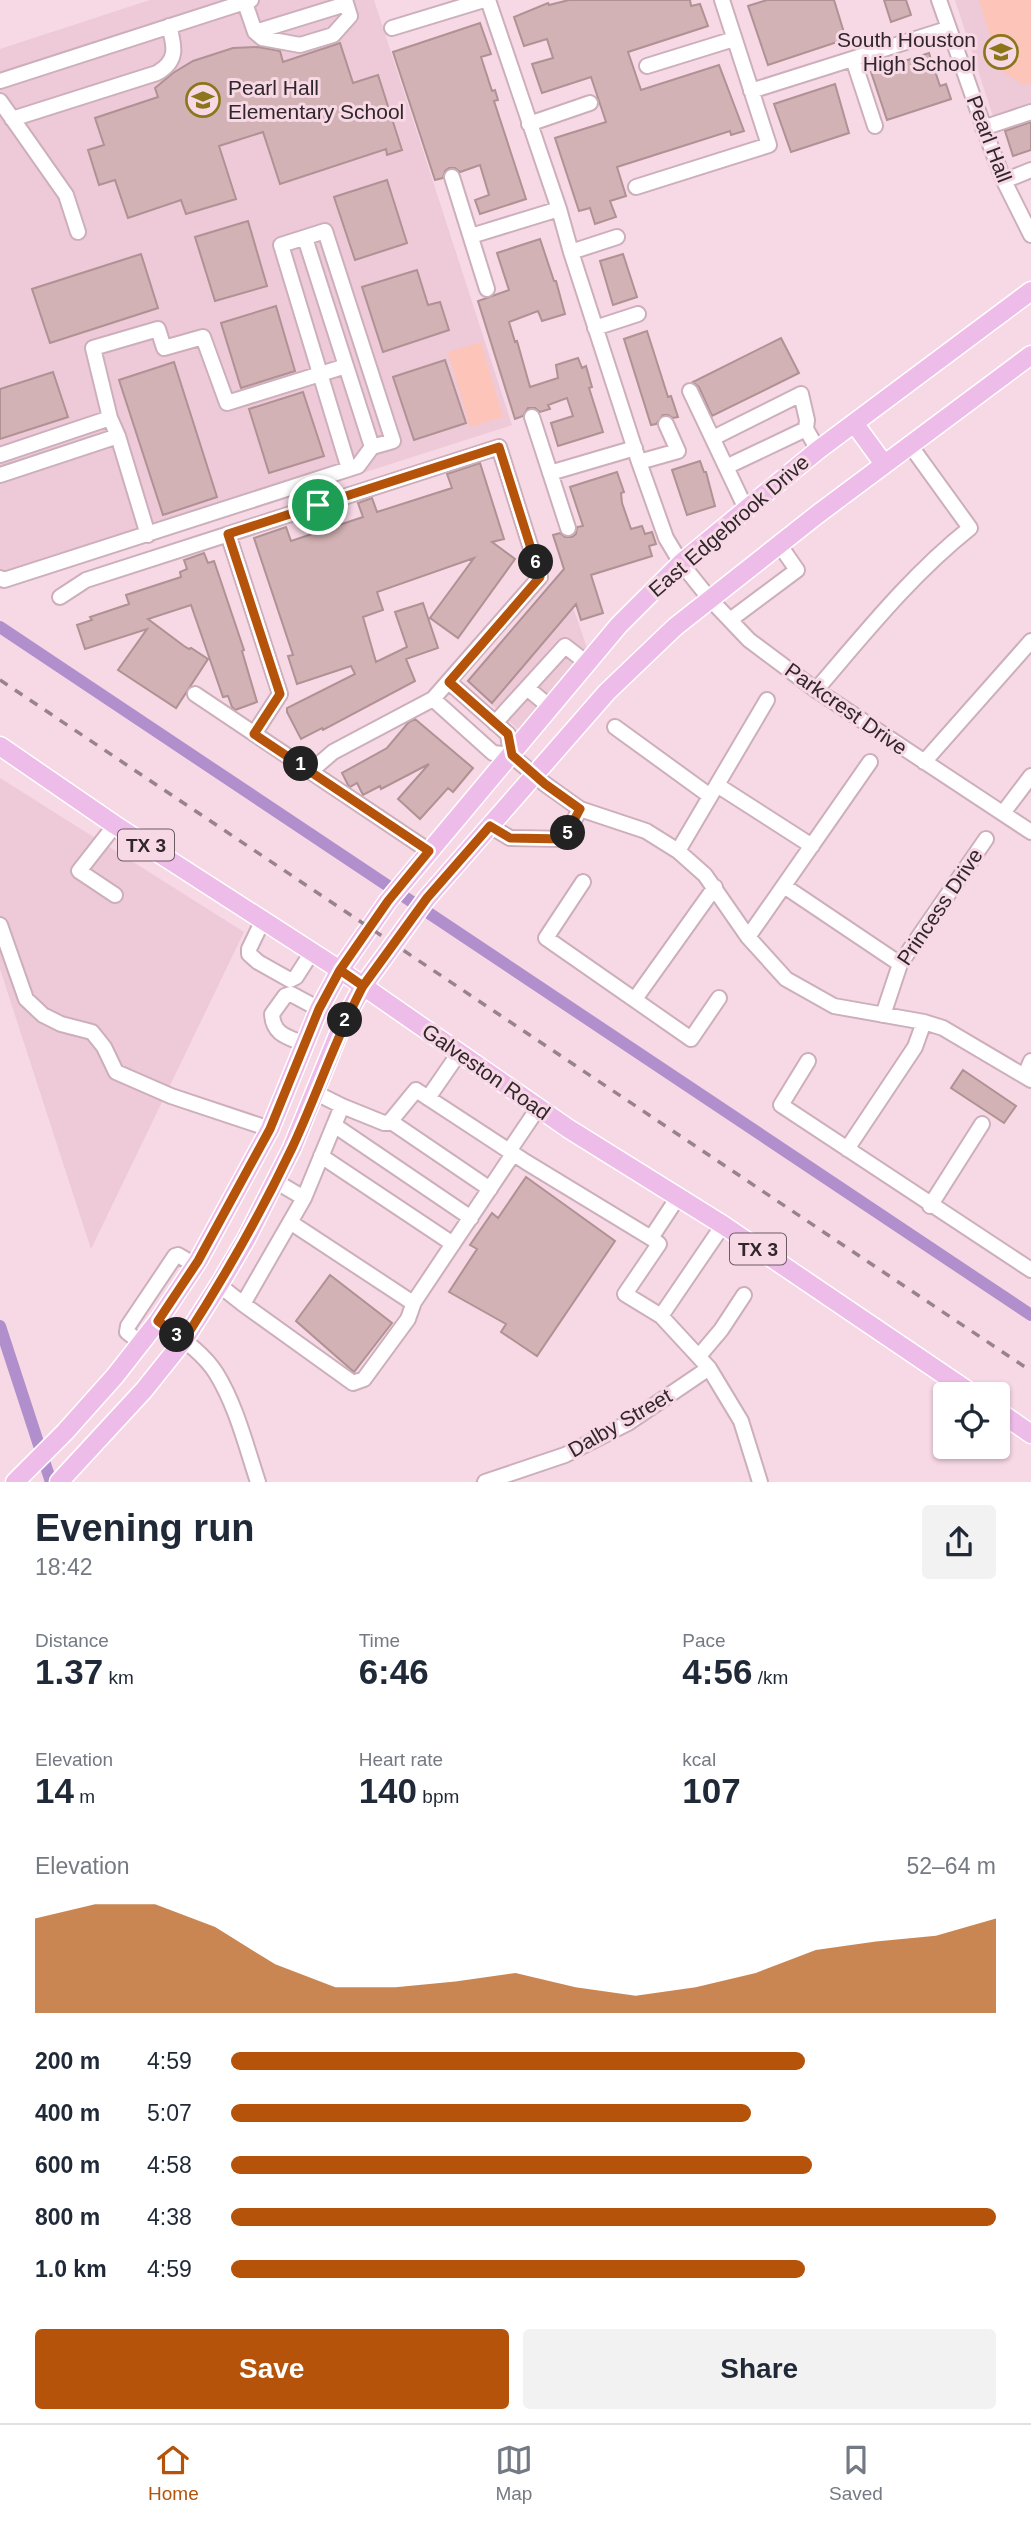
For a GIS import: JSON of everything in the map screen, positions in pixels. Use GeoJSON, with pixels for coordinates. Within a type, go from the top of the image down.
{"type":"FeatureCollection","features":[{"type":"Feature","properties":{"kind":"main road","name":"East Edgebrook Drive"},"geometry":{"type":"LineString","coordinates":[[19,1478],[65,1432],[141,1343],[195,1265],[270,1129],[319,1009],[340,970],[388,901],[619,625],[681,563],[818,450],[1031,291]]}},
{"type":"Feature","properties":{"kind":"main road","name":"East Edgebrook Drive"},"geometry":{"type":"LineString","coordinates":[[59,1482],[144,1390],[184,1340],[219,1285],[246,1239],[292,1148],[344,1023],[363,986],[427,898],[607,692],[675,627],[779,544],[1031,355]]}},
{"type":"Feature","properties":{"kind":"main road"},"geometry":{"type":"LineString","coordinates":[[854,423],[884,464]]}},
{"type":"Feature","properties":{"kind":"main road","name":"Galveston Road"},"geometry":{"type":"LineString","coordinates":[[0,746],[115,825],[340,970],[537,1108],[723,1225],[955,1382]]}},
{"type":"Feature","properties":{"kind":"main road"},"geometry":{"type":"LineString","coordinates":[[250,1167],[275,1181]]}},
{"type":"Feature","properties":{"kind":"main road"},"geometry":{"type":"LineString","coordinates":[[1010,1419],[1031,1434]]}},
{"type":"Feature","properties":{"kind":"street"},"geometry":{"type":"LineString","coordinates":[[393,29],[449,5],[486,0]]}},
{"type":"Feature","properties":{"kind":"street","name":"Parkcrest Drive"},"geometry":{"type":"LineString","coordinates":[[486,0],[559,209],[570,252],[639,462],[666,538],[681,563],[709,598],[749,640],[816,690],[1031,832]]}},
{"type":"Feature","properties":{"kind":"street"},"geometry":{"type":"LineString","coordinates":[[636,187],[769,145],[722,0]]}},
{"type":"Feature","properties":{"kind":"street","name":"Pearl Hall"},"geometry":{"type":"LineString","coordinates":[[939,0],[947,29],[1004,181],[1031,235]]}},
{"type":"Feature","properties":{"kind":"street"},"geometry":{"type":"LineString","coordinates":[[0,81],[247,1],[255,32],[262,38],[306,44],[333,35],[350,16],[346,2],[255,32]]}},
{"type":"Feature","properties":{"kind":"street"},"geometry":{"type":"LineString","coordinates":[[12,119],[158,74],[166,68],[174,55],[169,26]]}},
{"type":"Feature","properties":{"kind":"street"},"geometry":{"type":"LineString","coordinates":[[751,92],[947,29]]}},
{"type":"Feature","properties":{"kind":"street"},"geometry":{"type":"LineString","coordinates":[[647,66],[734,39]]}},
{"type":"Feature","properties":{"kind":"street"},"geometry":{"type":"LineString","coordinates":[[853,59],[875,126]]}},
{"type":"Feature","properties":{"kind":"street"},"geometry":{"type":"LineString","coordinates":[[0,101],[66,195],[78,232]]}},
{"type":"Feature","properties":{"kind":"street"},"geometry":{"type":"LineString","coordinates":[[529,124],[590,103]]}},
{"type":"Feature","properties":{"kind":"street"},"geometry":{"type":"LineString","coordinates":[[984,128],[1031,112]]}},
{"type":"Feature","properties":{"kind":"street"},"geometry":{"type":"LineString","coordinates":[[1004,181],[1031,170]]}},
{"type":"Feature","properties":{"kind":"street"},"geometry":{"type":"LineString","coordinates":[[452,177],[487,289]]}},
{"type":"Feature","properties":{"kind":"street"},"geometry":{"type":"LineString","coordinates":[[471,236],[559,209]]}},
{"type":"Feature","properties":{"kind":"street"},"geometry":{"type":"LineString","coordinates":[[0,578],[4,580],[148,535],[349,469],[358,466],[372,447],[393,441],[325,231],[281,245],[349,469]]}},
{"type":"Feature","properties":{"kind":"street"},"geometry":{"type":"LineString","coordinates":[[570,252],[617,237]]}},
{"type":"Feature","properties":{"kind":"street"},"geometry":{"type":"LineString","coordinates":[[305,238],[372,447]]}},
{"type":"Feature","properties":{"kind":"street"},"geometry":{"type":"LineString","coordinates":[[596,328],[638,314]]}},
{"type":"Feature","properties":{"kind":"street"},"geometry":{"type":"LineString","coordinates":[[148,535],[110,418],[93,348],[158,328],[164,348],[203,337],[227,403],[346,366]]}},
{"type":"Feature","properties":{"kind":"street"},"geometry":{"type":"LineString","coordinates":[[690,391],[746,509]]}},
{"type":"Feature","properties":{"kind":"street"},"geometry":{"type":"LineString","coordinates":[[713,438],[801,394],[807,420],[806,429],[818,450]]}},
{"type":"Feature","properties":{"kind":"street"},"geometry":{"type":"LineString","coordinates":[[0,455],[110,418]]}},
{"type":"Feature","properties":{"kind":"street"},"geometry":{"type":"LineString","coordinates":[[532,418],[568,528]]}},
{"type":"Feature","properties":{"kind":"street"},"geometry":{"type":"LineString","coordinates":[[639,462],[678,451],[666,424]]}},
{"type":"Feature","properties":{"kind":"street"},"geometry":{"type":"LineString","coordinates":[[726,467],[806,429]]}},
{"type":"Feature","properties":{"kind":"street"},"geometry":{"type":"LineString","coordinates":[[0,475],[118,436]]}},
{"type":"Feature","properties":{"kind":"street"},"geometry":{"type":"LineString","coordinates":[[816,690],[906,586],[970,528],[910,444]]}},
{"type":"Feature","properties":{"kind":"street"},"geometry":{"type":"LineString","coordinates":[[60,597],[86,580],[499,447],[540,577],[432,699],[333,752],[311,771]]}},
{"type":"Feature","properties":{"kind":"street"},"geometry":{"type":"LineString","coordinates":[[550,473],[635,447]]}},
{"type":"Feature","properties":{"kind":"street"},"geometry":{"type":"LineString","coordinates":[[228,534],[280,694],[254,734]]}},
{"type":"Feature","properties":{"kind":"street"},"geometry":{"type":"LineString","coordinates":[[730,620],[797,570],[779,544]]}},
{"type":"Feature","properties":{"kind":"street"},"geometry":{"type":"LineString","coordinates":[[924,762],[1031,641]]}},
{"type":"Feature","properties":{"kind":"street"},"geometry":{"type":"LineString","coordinates":[[495,723],[565,646],[587,663]]}},
{"type":"Feature","properties":{"kind":"street"},"geometry":{"type":"LineString","coordinates":[[449,682],[508,734],[512,755]]}},
{"type":"Feature","properties":{"kind":"street"},"geometry":{"type":"LineString","coordinates":[[527,688],[551,708]]}},
{"type":"Feature","properties":{"kind":"street"},"geometry":{"type":"LineString","coordinates":[[195,694],[429,851]]}},
{"type":"Feature","properties":{"kind":"street"},"geometry":{"type":"LineString","coordinates":[[432,699],[494,753],[512,755],[580,809],[646,831],[678,851],[705,875],[748,937],[786,979],[834,1006],[924,1022],[943,1028],[1029,1072]]}},
{"type":"Feature","properties":{"kind":"street"},"geometry":{"type":"LineString","coordinates":[[678,851],[767,700]]}},
{"type":"Feature","properties":{"kind":"street"},"geometry":{"type":"LineString","coordinates":[[615,727],[714,790],[812,846]]}},
{"type":"Feature","properties":{"kind":"street"},"geometry":{"type":"LineString","coordinates":[[748,937],[870,762]]}},
{"type":"Feature","properties":{"kind":"street"},"geometry":{"type":"LineString","coordinates":[[1003,813],[1031,776]]}},
{"type":"Feature","properties":{"kind":"street"},"geometry":{"type":"LineString","coordinates":[[490,826],[510,838],[564,839],[580,809]]}},
{"type":"Feature","properties":{"kind":"street"},"geometry":{"type":"LineString","coordinates":[[115,825],[79,871],[115,895]]}},
{"type":"Feature","properties":{"kind":"street","name":"Princess Drive"},"geometry":{"type":"LineString","coordinates":[[883,1015],[900,964],[986,839]]}},
{"type":"Feature","properties":{"kind":"street"},"geometry":{"type":"LineString","coordinates":[[583,882],[546,938],[691,1039],[719,998]]}},
{"type":"Feature","properties":{"kind":"street"},"geometry":{"type":"LineString","coordinates":[[784,886],[900,964]]}},
{"type":"Feature","properties":{"kind":"street"},"geometry":{"type":"LineString","coordinates":[[635,999],[715,887]]}},
{"type":"Feature","properties":{"kind":"street"},"geometry":{"type":"LineString","coordinates":[[263,920],[249,948],[249,954],[319,1009]]}},
{"type":"Feature","properties":{"kind":"street"},"geometry":{"type":"LineString","coordinates":[[0,925],[26,999],[43,1015],[61,1024],[92,1032],[104,1047],[116,1072],[171,1096],[270,1129]]}},
{"type":"Feature","properties":{"kind":"street"},"geometry":{"type":"LineString","coordinates":[[305,1044],[278,1033],[273,1026],[272,1014],[312,952]]}},
{"type":"Feature","properties":{"kind":"street"},"geometry":{"type":"LineString","coordinates":[[847,1149],[915,1047],[924,1022]]}},
{"type":"Feature","properties":{"kind":"street"},"geometry":{"type":"LineString","coordinates":[[428,1098],[459,1053]]}},
{"type":"Feature","properties":{"kind":"street"},"geometry":{"type":"LineString","coordinates":[[808,1061],[781,1105],[930,1206],[1029,1265]]}},
{"type":"Feature","properties":{"kind":"street"},"geometry":{"type":"LineString","coordinates":[[314,1092],[384,1123],[390,1121],[416,1090],[659,1244],[625,1294],[661,1317],[704,1362],[741,1421],[760,1482]]}},
{"type":"Feature","properties":{"kind":"street"},"geometry":{"type":"LineString","coordinates":[[243,1304],[304,1198],[342,1106]]}},
{"type":"Feature","properties":{"kind":"street"},"geometry":{"type":"LineString","coordinates":[[219,1285],[353,1383],[364,1379],[408,1319],[413,1304],[490,1189],[537,1108]]}},
{"type":"Feature","properties":{"kind":"street"},"geometry":{"type":"LineString","coordinates":[[390,1121],[490,1189]]}},
{"type":"Feature","properties":{"kind":"street"},"geometry":{"type":"LineString","coordinates":[[930,1206],[982,1124]]}},
{"type":"Feature","properties":{"kind":"street"},"geometry":{"type":"LineString","coordinates":[[334,1125],[471,1218]]}},
{"type":"Feature","properties":{"kind":"street"},"geometry":{"type":"LineString","coordinates":[[321,1157],[453,1244]]}},
{"type":"Feature","properties":{"kind":"street"},"geometry":{"type":"LineString","coordinates":[[275,1181],[304,1198]]}},
{"type":"Feature","properties":{"kind":"street"},"geometry":{"type":"LineString","coordinates":[[651,1238],[678,1197]]}},
{"type":"Feature","properties":{"kind":"street"},"geometry":{"type":"LineString","coordinates":[[290,1222],[413,1304]]}},
{"type":"Feature","properties":{"kind":"street"},"geometry":{"type":"LineString","coordinates":[[661,1317],[723,1225]]}},
{"type":"Feature","properties":{"kind":"street"},"geometry":{"type":"LineString","coordinates":[[141,1343],[127,1332],[128,1326],[175,1256],[178,1255],[195,1265]]}},
{"type":"Feature","properties":{"kind":"street"},"geometry":{"type":"LineString","coordinates":[[149,1295],[184,1340],[215,1372],[233,1409],[258,1482]]}},
{"type":"Feature","properties":{"kind":"street","name":"Dalby Street"},"geometry":{"type":"LineString","coordinates":[[485,1482],[565,1455],[628,1423],[704,1362],[744,1296]]}},
{"type":"Feature","properties":{"kind":"shaded area"},"geometry":{"type":"Polygon","coordinates":[[[150,0],[374,0],[512,425],[0,589],[0,49],[150,0]]]}},
{"type":"Feature","properties":{"kind":"shaded area","name":"South Houston High School"},"geometry":{"type":"Polygon","coordinates":[[[955,0],[1031,0],[1031,104],[993,116],[955,0]]]}},
{"type":"Feature","properties":{"kind":"shaded area"},"geometry":{"type":"Polygon","coordinates":[[[979,0],[1031,0],[1031,83],[1024,85],[1001,71],[979,0]]]}},
{"type":"Feature","properties":{"kind":"shaded area"},"geometry":{"type":"Polygon","coordinates":[[[481,342],[503,417],[470,427],[448,352],[481,342]]]}},
{"type":"Feature","properties":{"kind":"shaded area"},"geometry":{"type":"Polygon","coordinates":[[[561,572],[589,654],[521,732],[466,681],[561,572]]]}},
{"type":"Feature","properties":{"kind":"shaded area"},"geometry":{"type":"Polygon","coordinates":[[[0,778],[244,932],[91,1249],[0,969],[0,778]]]}},
{"type":"Feature","properties":{"kind":"building"},"geometry":{"type":"Polygon","coordinates":[[[569,0],[690,0],[691,6],[700,4],[708,26],[628,52],[641,90],[719,65],[744,131],[731,135],[730,131],[617,167],[626,196],[610,201],[616,217],[595,224],[590,208],[579,211],[555,138],[606,122],[591,77],[542,93],[532,64],[553,58],[547,39],[524,46],[514,17],[548,3],[549,5],[569,0]]]}},
{"type":"Feature","properties":{"kind":"building"},"geometry":{"type":"Polygon","coordinates":[[[767,0],[834,0],[846,39],[768,65],[748,6],[767,0]]]}},
{"type":"Feature","properties":{"kind":"building"},"geometry":{"type":"Polygon","coordinates":[[[884,0],[906,0],[911,15],[891,22],[884,0]]]}},
{"type":"Feature","properties":{"kind":"building"},"geometry":{"type":"Polygon","coordinates":[[[480,23],[491,54],[481,57],[492,91],[495,90],[498,100],[494,101],[526,199],[480,214],[475,200],[489,195],[480,165],[460,172],[449,168],[443,178],[435,180],[393,52],[480,23]]]}},
{"type":"Feature","properties":{"kind":"building"},"geometry":{"type":"Polygon","coordinates":[[[340,43],[353,83],[378,75],[402,150],[387,155],[386,149],[280,184],[263,132],[219,146],[236,199],[186,214],[181,200],[128,218],[115,180],[99,185],[88,150],[104,145],[95,118],[158,97],[155,88],[173,73],[193,61],[233,48],[258,47],[280,51],[283,62],[340,43]]]}},
{"type":"Feature","properties":{"kind":"building"},"geometry":{"type":"Polygon","coordinates":[[[929,53],[940,86],[946,84],[951,99],[887,120],[871,72],[929,53]]]}},
{"type":"Feature","properties":{"kind":"building"},"geometry":{"type":"Polygon","coordinates":[[[835,84],[849,133],[791,152],[774,104],[835,84]]]}},
{"type":"Feature","properties":{"kind":"building"},"geometry":{"type":"Polygon","coordinates":[[[1031,122],[1031,150],[1013,156],[1005,131],[1031,122]]]}},
{"type":"Feature","properties":{"kind":"building"},"geometry":{"type":"Polygon","coordinates":[[[387,180],[407,243],[355,260],[334,197],[387,180]]]}},
{"type":"Feature","properties":{"kind":"building"},"geometry":{"type":"Polygon","coordinates":[[[248,221],[267,286],[215,301],[195,237],[248,221]]]}},
{"type":"Feature","properties":{"kind":"building"},"geometry":{"type":"Polygon","coordinates":[[[540,239],[565,314],[542,321],[538,311],[509,322],[515,342],[517,341],[530,387],[558,378],[556,365],[578,358],[582,368],[586,366],[592,387],[589,388],[603,432],[558,446],[551,423],[573,416],[567,398],[548,405],[550,409],[540,412],[535,408],[528,408],[523,416],[515,419],[478,301],[509,290],[497,253],[540,239]]]}},
{"type":"Feature","properties":{"kind":"building"},"geometry":{"type":"Polygon","coordinates":[[[141,254],[158,308],[50,343],[32,289],[141,254]]]}},
{"type":"Feature","properties":{"kind":"building"},"geometry":{"type":"Polygon","coordinates":[[[623,254],[637,297],[613,305],[600,261],[623,254]]]}},
{"type":"Feature","properties":{"kind":"building"},"geometry":{"type":"Polygon","coordinates":[[[417,270],[428,305],[440,302],[449,330],[383,352],[362,287],[417,270]]]}},
{"type":"Feature","properties":{"kind":"building"},"geometry":{"type":"Polygon","coordinates":[[[276,306],[295,371],[241,388],[221,323],[276,306]]]}},
{"type":"Feature","properties":{"kind":"building"},"geometry":{"type":"Polygon","coordinates":[[[647,331],[668,397],[671,396],[678,417],[663,415],[656,424],[651,425],[624,339],[647,331]]]}},
{"type":"Feature","properties":{"kind":"building"},"geometry":{"type":"Polygon","coordinates":[[[781,338],[799,373],[712,416],[699,387],[693,382],[781,338]]]}},
{"type":"Feature","properties":{"kind":"building"},"geometry":{"type":"Polygon","coordinates":[[[445,360],[466,423],[414,440],[393,377],[445,360]]]}},
{"type":"Feature","properties":{"kind":"building"},"geometry":{"type":"Polygon","coordinates":[[[174,362],[217,497],[163,515],[119,380],[174,362]]]}},
{"type":"Feature","properties":{"kind":"building"},"geometry":{"type":"Polygon","coordinates":[[[53,372],[68,417],[0,439],[0,389],[53,372]]]}},
{"type":"Feature","properties":{"kind":"building"},"geometry":{"type":"Polygon","coordinates":[[[303,392],[324,456],[269,473],[249,409],[303,392]]]}},
{"type":"Feature","properties":{"kind":"building"},"geometry":{"type":"Polygon","coordinates":[[[700,461],[706,472],[715,506],[687,515],[672,470],[700,461]]]}},
{"type":"Feature","properties":{"kind":"building"},"geometry":{"type":"Polygon","coordinates":[[[480,463],[504,539],[492,542],[515,559],[458,638],[430,618],[474,558],[377,592],[383,610],[363,617],[376,662],[407,647],[395,612],[423,603],[438,648],[406,659],[415,681],[301,739],[287,708],[355,674],[351,666],[297,684],[288,656],[293,655],[254,538],[286,527],[291,541],[363,517],[358,503],[372,498],[377,512],[452,488],[447,474],[480,463]]]}},
{"type":"Feature","properties":{"kind":"building"},"geometry":{"type":"Polygon","coordinates":[[[617,472],[624,492],[621,493],[622,503],[631,529],[642,526],[645,534],[652,532],[656,544],[649,546],[652,556],[591,575],[603,613],[581,620],[576,604],[492,703],[468,681],[564,569],[553,535],[560,533],[565,537],[572,537],[576,534],[577,527],[583,526],[570,487],[617,472]]]}},
{"type":"Feature","properties":{"kind":"building"},"geometry":{"type":"Polygon","coordinates":[[[204,553],[208,563],[214,561],[244,650],[242,651],[257,702],[235,710],[228,696],[223,697],[191,605],[148,619],[184,646],[208,659],[176,708],[118,670],[147,629],[85,649],[77,625],[92,620],[90,617],[129,604],[126,595],[181,577],[180,572],[187,569],[184,560],[204,553]]]}},
{"type":"Feature","properties":{"kind":"building"},"geometry":{"type":"Polygon","coordinates":[[[415,719],[473,768],[453,792],[448,788],[420,819],[398,799],[429,764],[381,789],[380,786],[363,795],[357,783],[350,787],[348,785],[342,773],[387,748],[408,723],[415,719]]]}},
{"type":"Feature","properties":{"kind":"building"},"geometry":{"type":"Polygon","coordinates":[[[963,1070],[1016,1106],[1004,1123],[951,1088],[963,1070]]]}},
{"type":"Feature","properties":{"kind":"building"},"geometry":{"type":"Polygon","coordinates":[[[526,1177],[615,1241],[537,1356],[501,1332],[506,1324],[449,1292],[477,1249],[470,1245],[492,1213],[498,1218],[526,1177]]]}},
{"type":"Feature","properties":{"kind":"building"},"geometry":{"type":"Polygon","coordinates":[[[330,1275],[392,1323],[354,1372],[296,1321],[330,1275]]]}},
{"type":"Feature","properties":{"kind":"waterway"},"geometry":{"type":"LineString","coordinates":[[0,627],[1031,1315]]}},
{"type":"Feature","properties":{"kind":"waterway"},"geometry":{"type":"LineString","coordinates":[[0,1326],[51,1482]]}},
{"type":"Feature","properties":{"kind":"railway"},"geometry":{"type":"LineString","coordinates":[[0,680],[1031,1371]]}},
{"type":"Feature","properties":{"kind":"place","name":"South Houston High School"},"geometry":{"type":"Point","coordinates":[1001,52]}},
{"type":"Feature","properties":{"kind":"place","name":"Pearl Hall Elementary School"},"geometry":{"type":"Point","coordinates":[203,100]}},
{"type":"Feature","properties":{"kind":"route"},"geometry":{"type":"LineString","coordinates":[[318,505],[228,534],[280,694],[254,734],[429,851],[388,901],[340,970],[363,986],[344,1023],[292,1148],[246,1239],[184,1340],[158,1321],[198,1261],[270,1129],[319,1009],[340,970],[363,986],[427,898],[490,826],[510,838],[564,839],[580,809],[545,784],[512,755],[508,734],[449,682],[540,577],[499,447],[318,505]]}}]}
